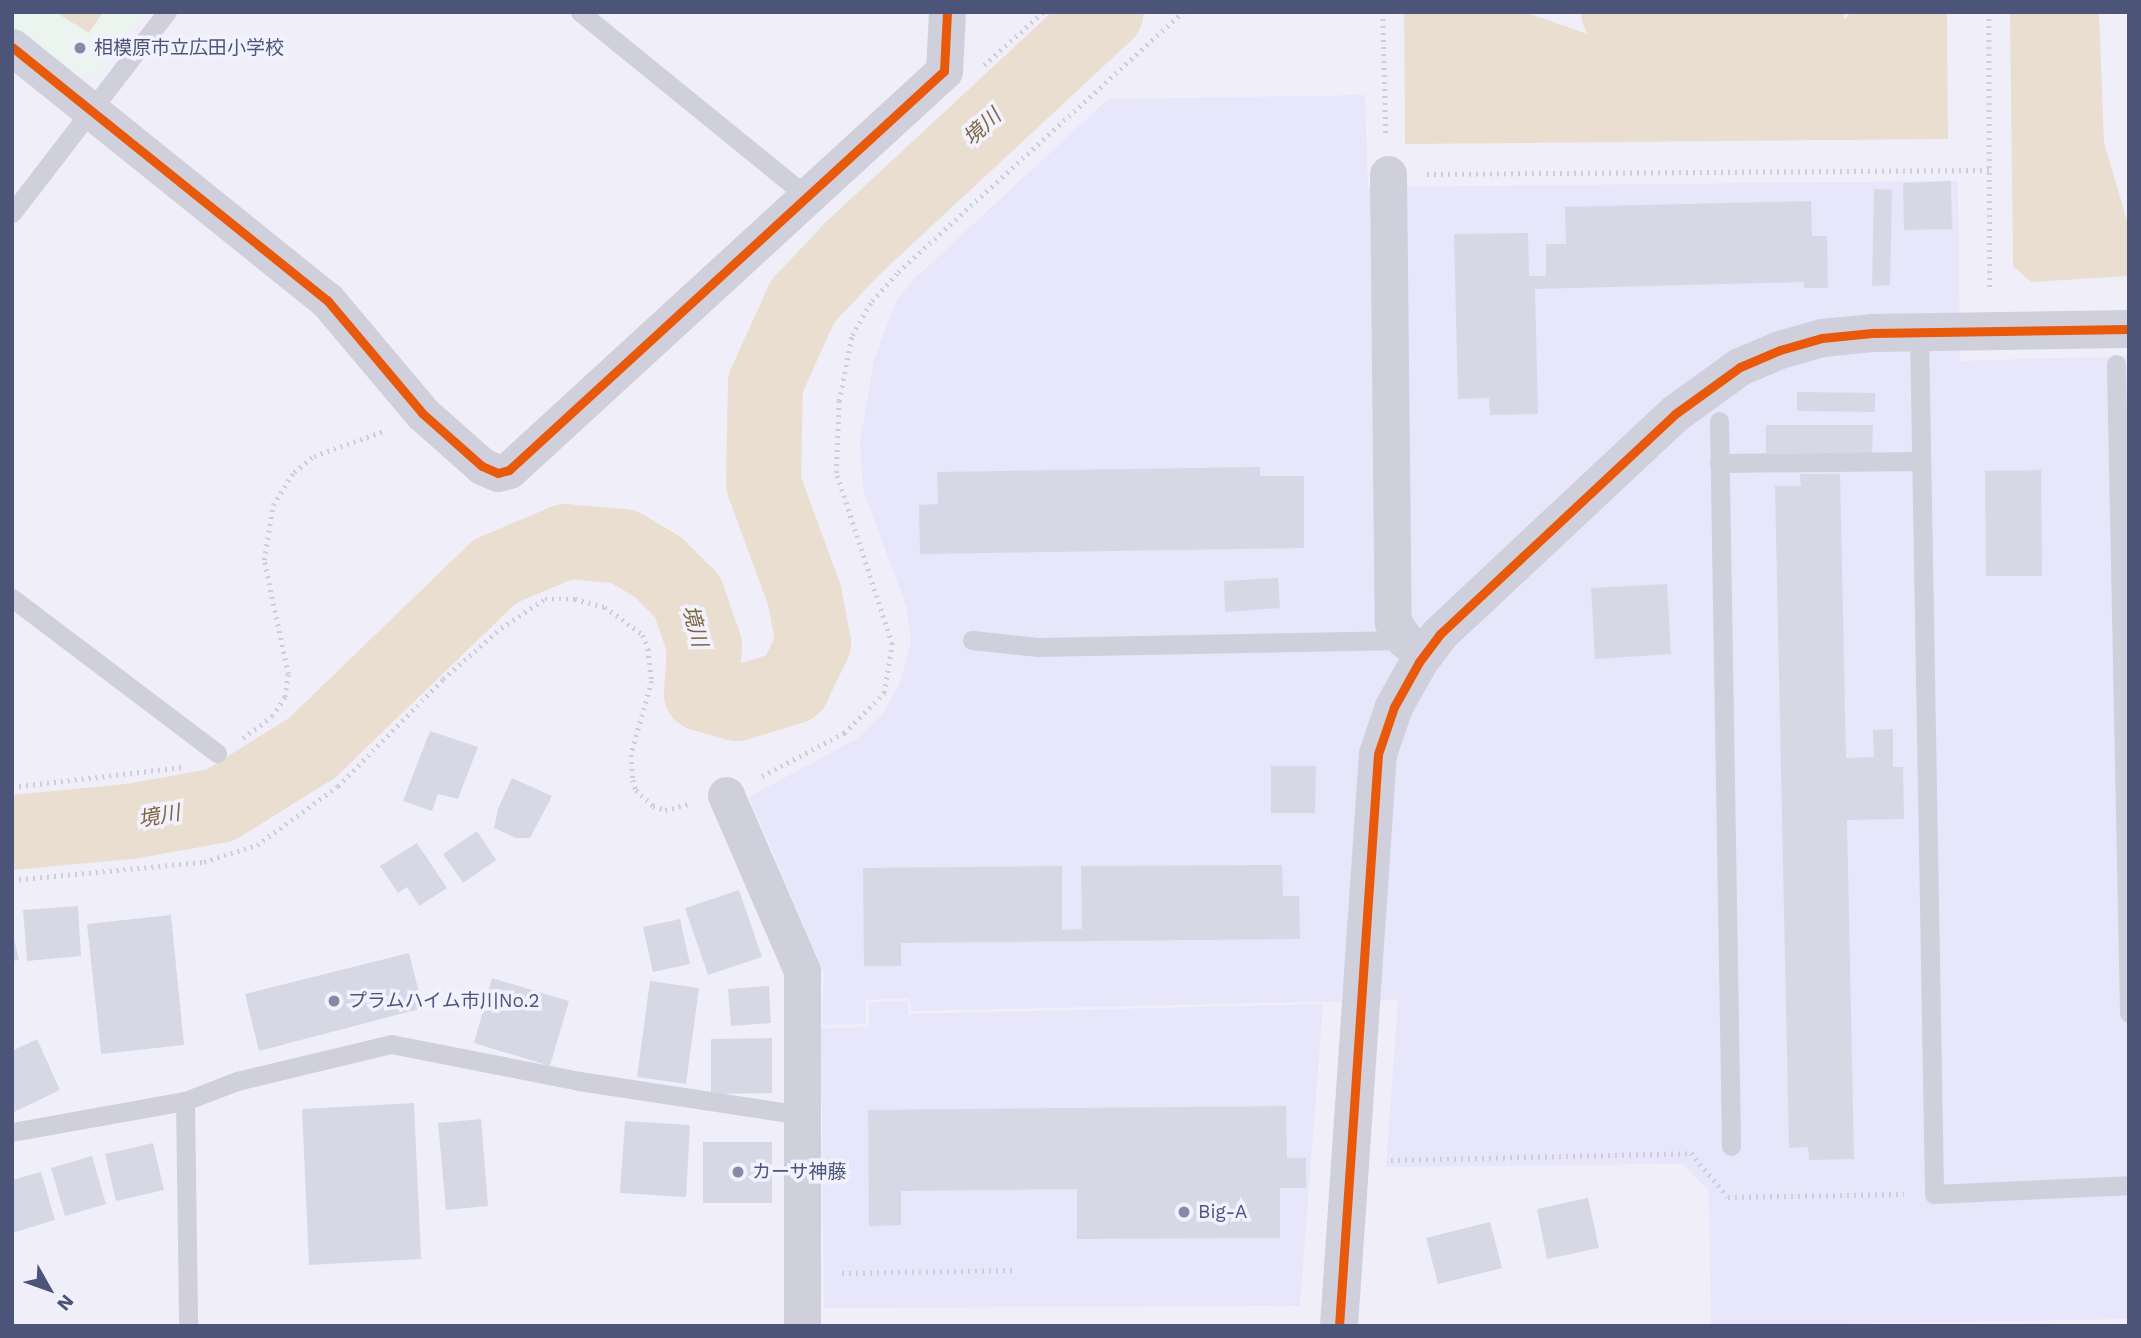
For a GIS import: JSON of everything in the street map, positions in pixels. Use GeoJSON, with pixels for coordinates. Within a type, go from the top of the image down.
{"type":"FeatureCollection","features":[{"type":"Feature","properties":{"kind":"street"},"geometry":{"type":"LineString","coordinates":[[12,47],[93,109],[120,135],[327,300],[422,413],[489,471],[509,470],[809,198],[944,71],[947,12]]}},
{"type":"Feature","properties":{"kind":"street"},"geometry":{"type":"LineString","coordinates":[[1388,174],[1394,622],[1415,647]]}},
{"type":"Feature","properties":{"kind":"street"},"geometry":{"type":"LineString","coordinates":[[1339,1326],[1348,1161],[1378,754],[1415,647],[1467,606],[1675,414],[1705,390],[1750,363],[1822,338],[1919,332],[2122,347]]}},
{"type":"Feature","properties":{"kind":"street"},"geometry":{"type":"LineString","coordinates":[[726,795],[802,971],[802,1326]]}},
{"type":"Feature","properties":{"kind":"lane"},"geometry":{"type":"LineString","coordinates":[[12,213],[167,12]]}},
{"type":"Feature","properties":{"kind":"lane"},"geometry":{"type":"LineString","coordinates":[[580,12],[809,198]]}},
{"type":"Feature","properties":{"kind":"lane"},"geometry":{"type":"LineString","coordinates":[[1919,332],[1934,1194],[2129,1185]]}},
{"type":"Feature","properties":{"kind":"lane"},"geometry":{"type":"LineString","coordinates":[[2122,347],[2129,1013]]}},
{"type":"Feature","properties":{"kind":"lane"},"geometry":{"type":"LineString","coordinates":[[1719,421],[1731,1146]]}},
{"type":"Feature","properties":{"kind":"lane"},"geometry":{"type":"LineString","coordinates":[[1719,463],[1921,461]]}},
{"type":"Feature","properties":{"kind":"lane"},"geometry":{"type":"LineString","coordinates":[[12,598],[217,753]]}},
{"type":"Feature","properties":{"kind":"lane"},"geometry":{"type":"LineString","coordinates":[[972,640],[1037,647],[1415,647]]}},
{"type":"Feature","properties":{"kind":"lane"},"geometry":{"type":"LineString","coordinates":[[12,1132],[185,1101],[237,1081],[391,1044],[579,1081],[802,1115]]}},
{"type":"Feature","properties":{"kind":"lane"},"geometry":{"type":"LineString","coordinates":[[185,1101],[188,1326]]}},
{"type":"Feature","properties":{"kind":"path"},"geometry":{"type":"LineString","coordinates":[[12,880],[204,862],[257,845],[338,786],[443,679],[501,628],[545,599],[575,599],[606,607],[643,635],[648,649],[652,681],[631,755],[633,780],[643,799],[665,810],[726,795],[844,733],[884,693],[892,644],[836,472],[839,401],[852,335],[872,301],[898,272],[1183,12]]}},
{"type":"Feature","properties":{"kind":"path"},"geometry":{"type":"LineString","coordinates":[[1383,12],[1388,174],[1989,170]]}},
{"type":"Feature","properties":{"kind":"path"},"geometry":{"type":"LineString","coordinates":[[1989,12],[1990,291]]}},
{"type":"Feature","properties":{"kind":"path"},"geometry":{"type":"LineString","coordinates":[[12,787],[179,768],[217,753],[272,716],[285,697],[288,674],[264,560],[273,505],[295,472],[314,456],[390,429],[422,413]]}},
{"type":"Feature","properties":{"kind":"path"},"geometry":{"type":"LineString","coordinates":[[1348,1161],[1692,1153],[1728,1197],[1934,1194]]}},
{"type":"Feature","properties":{"kind":"path"},"geometry":{"type":"LineString","coordinates":[[802,1273],[1017,1270]]}},
{"type":"Feature","properties":{"kind":"shaded area","name":"相模原市立広田小学校"},"geometry":{"type":"Polygon","coordinates":[[[12,12],[145,12],[96,75],[74,73],[12,24],[12,12]]]}},
{"type":"Feature","properties":{"kind":"shaded area"},"geometry":{"type":"Polygon","coordinates":[[[55,12],[103,12],[89,33],[55,12]]]}},
{"type":"Feature","properties":{"kind":"shaded area"},"geometry":{"type":"Polygon","coordinates":[[[1404,12],[1524,12],[1716,78],[1751,78],[1787,69],[1852,12],[1947,12],[1948,139],[1405,144],[1404,12]]]}},
{"type":"Feature","properties":{"kind":"shaded area"},"geometry":{"type":"Polygon","coordinates":[[[2010,12],[2099,12],[2104,143],[2129,227],[2129,276],[2031,282],[2013,266],[2010,12]]]}},
{"type":"Feature","properties":{"kind":"shaded area"},"geometry":{"type":"Polygon","coordinates":[[[1365,95],[1368,187],[1958,181],[1960,361],[2129,356],[2129,1319],[1711,1326],[1709,1191],[1683,1164],[1386,1167],[1398,1000],[911,1011],[910,998],[866,1000],[866,1024],[822,1025],[824,973],[749,797],[858,738],[883,713],[899,686],[911,642],[907,608],[863,490],[860,441],[874,360],[896,301],[913,280],[1108,99],[1365,95]]]}},
{"type":"Feature","properties":{"kind":"shaded area"},"geometry":{"type":"Polygon","coordinates":[[[908,1001],[909,1014],[1323,1004],[1300,1306],[824,1308],[821,1028],[869,1027],[869,1002],[908,1001]]]}},
{"type":"Feature","properties":{"kind":"building"},"geometry":{"type":"Polygon","coordinates":[[[1951,181],[1952,229],[1904,230],[1903,183],[1951,181]]]}},
{"type":"Feature","properties":{"kind":"building"},"geometry":{"type":"Polygon","coordinates":[[[1874,189],[1892,190],[1890,285],[1872,286],[1874,189]]]}},
{"type":"Feature","properties":{"kind":"building"},"geometry":{"type":"Polygon","coordinates":[[[1811,201],[1812,236],[1827,236],[1828,288],[1804,288],[1804,282],[1535,289],[1538,414],[1490,415],[1489,398],[1458,399],[1454,234],[1528,233],[1529,276],[1546,276],[1546,244],[1566,244],[1565,207],[1811,201]]]}},
{"type":"Feature","properties":{"kind":"building"},"geometry":{"type":"Polygon","coordinates":[[[1797,392],[1875,393],[1875,412],[1797,411],[1797,392]]]}},
{"type":"Feature","properties":{"kind":"building"},"geometry":{"type":"Polygon","coordinates":[[[1766,425],[1873,425],[1872,453],[1766,453],[1766,425]]]}},
{"type":"Feature","properties":{"kind":"building"},"geometry":{"type":"Polygon","coordinates":[[[1260,467],[1260,476],[1304,476],[1304,548],[920,554],[919,505],[938,504],[937,472],[1260,467]]]}},
{"type":"Feature","properties":{"kind":"building"},"geometry":{"type":"Polygon","coordinates":[[[2041,470],[2042,576],[1986,576],[1985,471],[2041,470]]]}},
{"type":"Feature","properties":{"kind":"building"},"geometry":{"type":"Polygon","coordinates":[[[1800,474],[1840,474],[1846,758],[1874,757],[1873,730],[1893,729],[1893,767],[1903,767],[1904,819],[1847,820],[1854,1159],[1809,1160],[1808,1147],[1789,1148],[1775,486],[1801,486],[1800,474]]]}},
{"type":"Feature","properties":{"kind":"building"},"geometry":{"type":"Polygon","coordinates":[[[1278,578],[1280,608],[1225,612],[1224,581],[1278,578]]]}},
{"type":"Feature","properties":{"kind":"building"},"geometry":{"type":"Polygon","coordinates":[[[1667,584],[1671,654],[1595,659],[1591,588],[1667,584]]]}},
{"type":"Feature","properties":{"kind":"building"},"geometry":{"type":"Polygon","coordinates":[[[430,731],[478,747],[458,799],[438,794],[432,811],[403,801],[430,731]]]}},
{"type":"Feature","properties":{"kind":"building"},"geometry":{"type":"Polygon","coordinates":[[[1271,766],[1316,766],[1315,813],[1271,813],[1271,766]]]}},
{"type":"Feature","properties":{"kind":"building"},"geometry":{"type":"Polygon","coordinates":[[[512,778],[552,796],[530,838],[516,838],[494,828],[498,809],[512,778]]]}},
{"type":"Feature","properties":{"kind":"building"},"geometry":{"type":"Polygon","coordinates":[[[477,831],[496,860],[463,883],[443,854],[477,831]]]}},
{"type":"Feature","properties":{"kind":"building"},"geometry":{"type":"Polygon","coordinates":[[[417,843],[447,888],[419,906],[407,887],[398,893],[380,866],[417,843]]]}},
{"type":"Feature","properties":{"kind":"building"},"geometry":{"type":"Polygon","coordinates":[[[1282,865],[1283,896],[1299,896],[1300,939],[901,943],[901,966],[864,966],[863,868],[1062,866],[1062,930],[1082,929],[1081,866],[1282,865]]]}},
{"type":"Feature","properties":{"kind":"building"},"geometry":{"type":"Polygon","coordinates":[[[739,890],[762,957],[708,975],[685,908],[739,890]]]}},
{"type":"Feature","properties":{"kind":"building"},"geometry":{"type":"Polygon","coordinates":[[[78,906],[81,956],[27,961],[23,910],[78,906]]]}},
{"type":"Feature","properties":{"kind":"building"},"geometry":{"type":"Polygon","coordinates":[[[171,915],[184,1045],[101,1054],[87,924],[171,915]]]}},
{"type":"Feature","properties":{"kind":"building"},"geometry":{"type":"Polygon","coordinates":[[[680,919],[690,964],[653,972],[643,927],[680,919]]]}},
{"type":"Feature","properties":{"kind":"building"},"geometry":{"type":"Polygon","coordinates":[[[12,930],[19,960],[12,961],[12,930]]]}},
{"type":"Feature","properties":{"kind":"building","name":"プラムハイム市川No.2"},"geometry":{"type":"Polygon","coordinates":[[[409,953],[423,1008],[259,1051],[245,994],[409,953]]]}},
{"type":"Feature","properties":{"kind":"building"},"geometry":{"type":"Polygon","coordinates":[[[492,978],[569,1001],[550,1066],[474,1043],[492,978]]]}},
{"type":"Feature","properties":{"kind":"building"},"geometry":{"type":"Polygon","coordinates":[[[650,981],[699,988],[686,1084],[637,1077],[650,981]]]}},
{"type":"Feature","properties":{"kind":"building"},"geometry":{"type":"Polygon","coordinates":[[[769,986],[771,1023],[731,1026],[728,989],[769,986]]]}},
{"type":"Feature","properties":{"kind":"building"},"geometry":{"type":"Polygon","coordinates":[[[772,1038],[772,1093],[711,1094],[711,1039],[772,1038]]]}},
{"type":"Feature","properties":{"kind":"building"},"geometry":{"type":"Polygon","coordinates":[[[37,1039],[60,1090],[12,1113],[12,1051],[37,1039]]]}},
{"type":"Feature","properties":{"kind":"building"},"geometry":{"type":"Polygon","coordinates":[[[414,1103],[421,1259],[309,1265],[302,1109],[414,1103]]]}},
{"type":"Feature","properties":{"kind":"building"},"geometry":{"type":"Polygon","coordinates":[[[1286,1106],[1287,1158],[1306,1158],[1306,1188],[1280,1188],[1280,1238],[1077,1239],[1077,1189],[901,1191],[901,1225],[869,1226],[868,1110],[1286,1106]]]}},
{"type":"Feature","properties":{"kind":"building"},"geometry":{"type":"Polygon","coordinates":[[[481,1119],[488,1206],[446,1210],[438,1123],[481,1119]]]}},
{"type":"Feature","properties":{"kind":"building"},"geometry":{"type":"Polygon","coordinates":[[[625,1121],[690,1125],[686,1197],[620,1193],[625,1121]]]}},
{"type":"Feature","properties":{"kind":"building","name":"カーサ神藤"},"geometry":{"type":"Polygon","coordinates":[[[703,1142],[772,1142],[772,1203],[703,1203],[703,1142]]]}},
{"type":"Feature","properties":{"kind":"building"},"geometry":{"type":"Polygon","coordinates":[[[153,1143],[164,1190],[116,1201],[105,1154],[153,1143]]]}},
{"type":"Feature","properties":{"kind":"building"},"geometry":{"type":"Polygon","coordinates":[[[92,1156],[106,1204],[65,1216],[51,1168],[92,1156]]]}},
{"type":"Feature","properties":{"kind":"building"},"geometry":{"type":"Polygon","coordinates":[[[41,1172],[55,1220],[12,1233],[12,1180],[41,1172]]]}},
{"type":"Feature","properties":{"kind":"building"},"geometry":{"type":"Polygon","coordinates":[[[1588,1198],[1599,1248],[1547,1259],[1537,1209],[1588,1198]]]}},
{"type":"Feature","properties":{"kind":"building"},"geometry":{"type":"Polygon","coordinates":[[[1490,1222],[1502,1268],[1438,1284],[1426,1238],[1490,1222]]]}},
{"type":"Feature","properties":{"kind":"waterway","name":"境川"},"geometry":{"type":"LineString","coordinates":[[12,832],[129,821],[219,805],[312,747],[494,571],[565,541],[623,546],[658,567],[687,596],[704,645],[701,693],[737,703],[792,686],[813,643],[804,595],[763,483],[765,383],[802,301],[853,247],[1106,12]]}},
{"type":"Feature","properties":{"kind":"waterway","name":"境川"},"geometry":{"type":"LineString","coordinates":[[1618,12],[1657,21],[1728,45],[1771,37],[1806,12]]}},
{"type":"Feature","properties":{"kind":"cycle path"},"geometry":{"type":"LineString","coordinates":[[12,47],[327,300],[422,413],[482,466],[498,473],[509,470],[944,71],[947,12]]}},
{"type":"Feature","properties":{"kind":"cycle path"},"geometry":{"type":"LineString","coordinates":[[1339,1326],[1378,754],[1394,707],[1419,662],[1440,634],[1675,414],[1740,367],[1780,350],[1822,338],[1872,333],[2129,329]]}},
{"type":"Feature","properties":{"kind":"place","name":"相模原市立広田小学校"},"geometry":{"type":"Point","coordinates":[80,48]}},
{"type":"Feature","properties":{"kind":"place","name":"プラムハイム市川No.2"},"geometry":{"type":"Point","coordinates":[334,1001]}},
{"type":"Feature","properties":{"kind":"place","name":"カーサ神藤"},"geometry":{"type":"Point","coordinates":[738,1172]}},
{"type":"Feature","properties":{"kind":"place","name":"Big-A"},"geometry":{"type":"Point","coordinates":[1184,1212]}}]}
